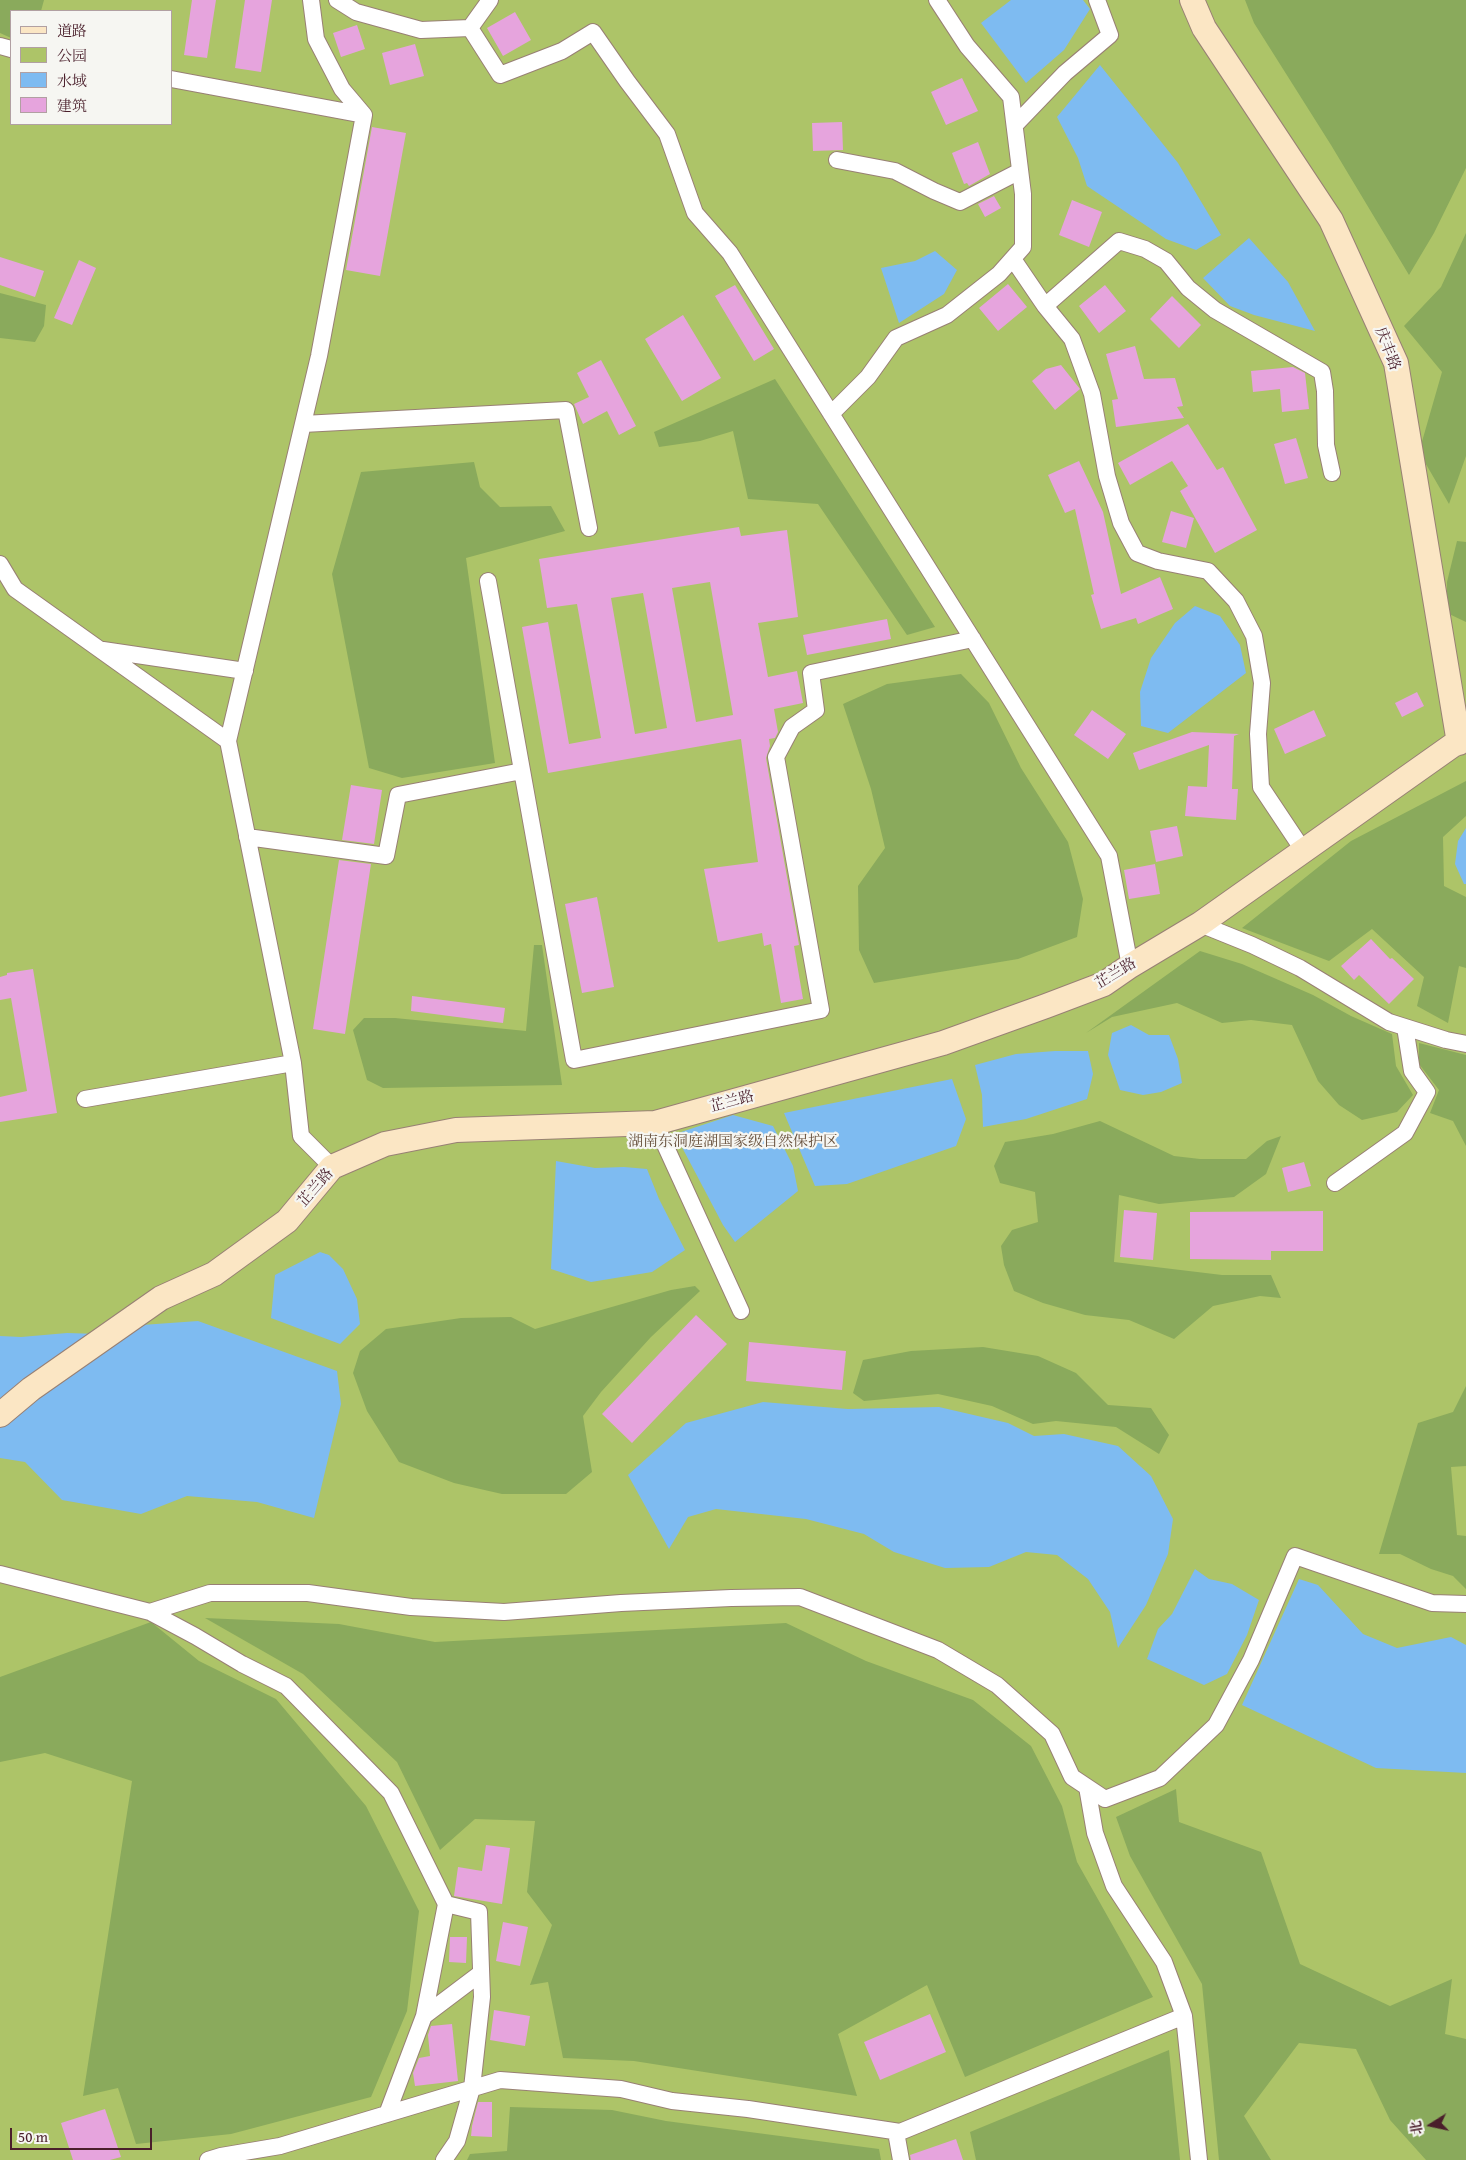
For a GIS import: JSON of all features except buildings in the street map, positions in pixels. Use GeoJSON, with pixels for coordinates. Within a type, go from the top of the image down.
{"type":"FeatureCollection","features":[{"type":"Feature","properties":{"kind":"street"},"geometry":{"type":"LineString","coordinates":[[311,0],[316,39],[342,89],[364,115]]}},
{"type":"Feature","properties":{"kind":"street"},"geometry":{"type":"LineString","coordinates":[[337,0],[356,12],[421,30],[470,28]]}},
{"type":"Feature","properties":{"kind":"street"},"geometry":{"type":"LineString","coordinates":[[470,28],[490,0]]}},
{"type":"Feature","properties":{"kind":"street"},"geometry":{"type":"LineString","coordinates":[[831,414],[868,377],[896,338],[947,314],[999,274],[1024,247],[1023,194],[1012,97],[967,46],[937,0]]}},
{"type":"Feature","properties":{"kind":"street"},"geometry":{"type":"LineString","coordinates":[[1015,126],[1065,74],[1110,35],[1098,0]]}},
{"type":"Feature","properties":{"kind":"street","name":"庆丰路"},"geometry":{"type":"LineString","coordinates":[[1192,0],[1204,28],[1331,220],[1396,363],[1463,741]]}},
{"type":"Feature","properties":{"kind":"street"},"geometry":{"type":"LineString","coordinates":[[470,28],[500,75],[562,51],[593,32],[667,134],[696,213],[730,253],[1109,856],[1130,966]]}},
{"type":"Feature","properties":{"kind":"street"},"geometry":{"type":"LineString","coordinates":[[172,79],[364,115]]}},
{"type":"Feature","properties":{"kind":"street"},"geometry":{"type":"LineString","coordinates":[[332,1167],[301,1136],[293,1062],[228,741],[319,356],[364,115]]}},
{"type":"Feature","properties":{"kind":"street"},"geometry":{"type":"LineString","coordinates":[[837,160],[895,171],[960,202],[1020,171]]}},
{"type":"Feature","properties":{"kind":"street"},"geometry":{"type":"LineString","coordinates":[[1045,306],[1119,241],[1145,249],[1166,261],[1188,288],[1215,310],[1322,372],[1325,391],[1326,446],[1332,473]]}},
{"type":"Feature","properties":{"kind":"street"},"geometry":{"type":"LineString","coordinates":[[1013,259],[1045,306],[1072,340],[1092,394],[1107,476],[1121,524],[1137,553],[1158,561],[1208,571],[1236,601],[1254,636],[1262,683],[1258,734],[1261,787],[1303,850]]}},
{"type":"Feature","properties":{"kind":"street"},"geometry":{"type":"LineString","coordinates":[[303,424],[566,410],[589,528]]}},
{"type":"Feature","properties":{"kind":"street"},"geometry":{"type":"LineString","coordinates":[[0,564],[15,589],[228,741]]}},
{"type":"Feature","properties":{"kind":"street"},"geometry":{"type":"LineString","coordinates":[[488,581],[574,1060],[821,1010],[776,757],[792,727],[816,710],[812,673],[973,639]]}},
{"type":"Feature","properties":{"kind":"street"},"geometry":{"type":"LineString","coordinates":[[99,649],[244,672]]}},
{"type":"Feature","properties":{"kind":"street","name":"芷兰路"},"geometry":{"type":"LineString","coordinates":[[0,1415],[161,1298],[214,1274],[287,1221],[332,1167],[385,1144],[456,1130],[656,1123],[943,1043],[1104,984],[1200,924],[1303,850],[1463,741]]}},
{"type":"Feature","properties":{"kind":"street"},"geometry":{"type":"LineString","coordinates":[[248,837],[386,856],[398,795],[522,771]]}},
{"type":"Feature","properties":{"kind":"street"},"geometry":{"type":"LineString","coordinates":[[1200,924],[1252,945],[1300,968],[1389,1022],[1446,1040],[1466,1044]]}},
{"type":"Feature","properties":{"kind":"street"},"geometry":{"type":"LineString","coordinates":[[1334,1183],[1405,1133],[1427,1092],[1412,1071],[1405,1027]]}},
{"type":"Feature","properties":{"kind":"street"},"geometry":{"type":"LineString","coordinates":[[85,1099],[293,1062]]}},
{"type":"Feature","properties":{"kind":"street"},"geometry":{"type":"LineString","coordinates":[[656,1123],[741,1311]]}},
{"type":"Feature","properties":{"kind":"street"},"geometry":{"type":"LineString","coordinates":[[150,1612],[210,1593],[308,1593],[410,1607],[504,1612],[681,1600],[800,1597],[938,1650],[997,1685],[1052,1734],[1072,1777],[1105,1799],[1160,1778],[1216,1726],[1250,1660],[1295,1556],[1432,1603],[1466,1604]]}},
{"type":"Feature","properties":{"kind":"street"},"geometry":{"type":"LineString","coordinates":[[0,1574],[150,1612],[242,1664],[286,1686],[391,1793],[446,1904],[424,2016],[387,2114]]}},
{"type":"Feature","properties":{"kind":"street"},"geometry":{"type":"LineString","coordinates":[[1087,1787],[1095,1833],[1114,1886],[1164,1962],[1184,2016],[1199,2160]]}},
{"type":"Feature","properties":{"kind":"street"},"geometry":{"type":"LineString","coordinates":[[444,2160],[457,2141],[472,2088],[482,1997],[479,1912],[446,1904]]}},
{"type":"Feature","properties":{"kind":"street"},"geometry":{"type":"LineString","coordinates":[[424,2016],[481,1972]]}},
{"type":"Feature","properties":{"kind":"street"},"geometry":{"type":"LineString","coordinates":[[208,2160],[280,2146],[500,2080],[621,2089],[672,2101],[748,2109],[900,2132],[1184,2016]]}},
{"type":"Feature","properties":{"kind":"street"},"geometry":{"type":"LineString","coordinates":[[896,2132],[901,2160]]}},
{"type":"Feature","properties":{"kind":"green space","name":"湖南东洞庭湖国家级自然保护区"},"geometry":{"type":"Polygon","coordinates":[[[0,0],[1466,0],[1466,2160],[0,2160],[0,0]]]}},
{"type":"Feature","properties":{"kind":"green space"},"geometry":{"type":"Polygon","coordinates":[[[0,0],[44,0],[41,10],[10,10],[10,38],[0,33],[0,0]]]}},
{"type":"Feature","properties":{"kind":"green space"},"geometry":{"type":"Polygon","coordinates":[[[1245,0],[1466,0],[1466,168],[1434,233],[1409,275],[1331,145],[1254,23],[1245,0]]]}},
{"type":"Feature","properties":{"kind":"green space"},"geometry":{"type":"Polygon","coordinates":[[[1466,233],[1466,456],[1449,504],[1419,452],[1442,372],[1404,326],[1441,287],[1466,233]]]}},
{"type":"Feature","properties":{"kind":"green space"},"geometry":{"type":"Polygon","coordinates":[[[0,293],[46,305],[44,326],[35,342],[0,338],[0,293]]]}},
{"type":"Feature","properties":{"kind":"green space"},"geometry":{"type":"Polygon","coordinates":[[[775,379],[935,627],[907,635],[818,504],[748,499],[733,431],[700,441],[659,447],[654,432],[775,379]]]}},
{"type":"Feature","properties":{"kind":"green space"},"geometry":{"type":"Polygon","coordinates":[[[474,462],[480,487],[500,507],[551,506],[565,531],[466,558],[495,763],[402,778],[369,768],[332,574],[361,472],[474,462]]]}},
{"type":"Feature","properties":{"kind":"green space"},"geometry":{"type":"Polygon","coordinates":[[[1457,541],[1466,542],[1466,622],[1447,613],[1447,582],[1457,541]]]}},
{"type":"Feature","properties":{"kind":"green space"},"geometry":{"type":"Polygon","coordinates":[[[961,674],[989,703],[1021,768],[1068,842],[1083,899],[1077,937],[1018,959],[874,983],[859,950],[858,886],[885,848],[871,789],[843,704],[887,684],[961,674]]]}},
{"type":"Feature","properties":{"kind":"green space"},"geometry":{"type":"Polygon","coordinates":[[[1466,781],[1466,816],[1443,837],[1444,886],[1466,897],[1466,968],[1459,966],[1448,1023],[1417,1006],[1424,977],[1372,929],[1329,961],[1242,928],[1351,841],[1466,781]]]}},
{"type":"Feature","properties":{"kind":"green space"},"geometry":{"type":"Polygon","coordinates":[[[534,945],[542,945],[562,1085],[383,1088],[367,1080],[353,1030],[364,1018],[395,1018],[526,1031],[534,945]]]}},
{"type":"Feature","properties":{"kind":"green space"},"geometry":{"type":"Polygon","coordinates":[[[1200,951],[1242,964],[1313,995],[1351,1016],[1392,1034],[1396,1066],[1413,1095],[1397,1112],[1362,1120],[1339,1105],[1318,1081],[1292,1025],[1251,1020],[1222,1023],[1177,1003],[1112,1017],[1086,1033],[1200,951]]]}},
{"type":"Feature","properties":{"kind":"green space"},"geometry":{"type":"Polygon","coordinates":[[[1419,1043],[1466,1055],[1466,1146],[1453,1121],[1430,1113],[1439,1090],[1419,1064],[1419,1043]]]}},
{"type":"Feature","properties":{"kind":"green space"},"geometry":{"type":"Polygon","coordinates":[[[1100,1121],[1174,1156],[1200,1159],[1246,1159],[1267,1141],[1281,1136],[1266,1174],[1234,1197],[1159,1204],[1119,1195],[1114,1262],[1222,1275],[1271,1275],[1281,1298],[1260,1296],[1213,1306],[1174,1339],[1129,1320],[1085,1315],[1043,1303],[1014,1291],[1004,1265],[1001,1246],[1012,1230],[1038,1222],[1035,1192],[1000,1183],[994,1166],[1005,1142],[1053,1134],[1100,1121]]]}},
{"type":"Feature","properties":{"kind":"green space"},"geometry":{"type":"Polygon","coordinates":[[[695,1286],[700,1291],[651,1337],[601,1392],[583,1416],[592,1472],[566,1494],[502,1494],[454,1483],[399,1462],[367,1411],[353,1373],[360,1351],[386,1329],[461,1318],[511,1317],[535,1329],[671,1290],[695,1286]]]}},
{"type":"Feature","properties":{"kind":"green space"},"geometry":{"type":"Polygon","coordinates":[[[983,1347],[1038,1356],[1076,1373],[1108,1405],[1151,1408],[1169,1435],[1159,1454],[1116,1427],[1056,1421],[1033,1424],[992,1406],[938,1394],[864,1401],[853,1393],[863,1360],[911,1351],[983,1347]]]}},
{"type":"Feature","properties":{"kind":"green space"},"geometry":{"type":"Polygon","coordinates":[[[1466,1386],[1466,1466],[1451,1467],[1457,1535],[1466,1536],[1466,1589],[1453,1576],[1431,1569],[1400,1554],[1379,1554],[1418,1423],[1453,1412],[1466,1386]]]}},
{"type":"Feature","properties":{"kind":"green space"},"geometry":{"type":"Polygon","coordinates":[[[205,1618],[339,1624],[435,1642],[786,1623],[866,1661],[973,1700],[1031,1746],[1062,1806],[1077,1862],[1153,1997],[965,2077],[927,1985],[838,2034],[857,2096],[634,2061],[563,2058],[548,1982],[530,1985],[552,1925],[527,1892],[535,1821],[475,1819],[440,1850],[397,1762],[303,1674],[205,1618]]]}},
{"type":"Feature","properties":{"kind":"green space"},"geometry":{"type":"Polygon","coordinates":[[[151,1622],[199,1661],[276,1699],[366,1806],[419,1911],[407,2011],[371,2097],[231,2134],[136,2144],[118,2088],[83,2096],[132,1781],[45,1753],[0,1762],[0,1677],[151,1622]]]}},
{"type":"Feature","properties":{"kind":"green space"},"geometry":{"type":"Polygon","coordinates":[[[1176,1789],[1179,1822],[1261,1852],[1300,1964],[1390,2006],[1452,1979],[1445,2034],[1466,2039],[1466,2160],[1426,2160],[1390,2120],[1356,2049],[1299,2043],[1244,2116],[1271,2160],[1219,2160],[1202,1984],[1130,1856],[1116,1817],[1176,1789]]]}},
{"type":"Feature","properties":{"kind":"green space"},"geometry":{"type":"Polygon","coordinates":[[[1169,2050],[1180,2160],[976,2160],[970,2132],[1169,2050]]]}},
{"type":"Feature","properties":{"kind":"green space"},"geometry":{"type":"Polygon","coordinates":[[[510,2107],[612,2110],[666,2121],[879,2149],[881,2160],[467,2160],[470,2154],[507,2151],[510,2107]]]}},
{"type":"Feature","properties":{"kind":"water"},"geometry":{"type":"Polygon","coordinates":[[[1011,0],[1083,0],[1090,9],[1064,50],[1026,83],[981,23],[1011,0]]]}},
{"type":"Feature","properties":{"kind":"water"},"geometry":{"type":"Polygon","coordinates":[[[1100,65],[1178,163],[1221,235],[1196,250],[1166,239],[1087,186],[1078,158],[1057,117],[1100,65]]]}},
{"type":"Feature","properties":{"kind":"water"},"geometry":{"type":"Polygon","coordinates":[[[1249,238],[1288,282],[1315,331],[1254,315],[1230,306],[1203,278],[1249,238]]]}},
{"type":"Feature","properties":{"kind":"water"},"geometry":{"type":"Polygon","coordinates":[[[935,251],[957,270],[944,294],[899,323],[881,268],[915,261],[935,251]]]}},
{"type":"Feature","properties":{"kind":"water"},"geometry":{"type":"Polygon","coordinates":[[[1195,606],[1220,616],[1240,645],[1246,673],[1168,733],[1141,726],[1140,692],[1151,658],[1175,623],[1195,606]]]}},
{"type":"Feature","properties":{"kind":"water"},"geometry":{"type":"Polygon","coordinates":[[[1466,828],[1466,884],[1464,884],[1455,864],[1458,841],[1466,828]]]}},
{"type":"Feature","properties":{"kind":"water"},"geometry":{"type":"Polygon","coordinates":[[[1131,1025],[1149,1035],[1169,1035],[1178,1059],[1182,1083],[1161,1092],[1143,1095],[1120,1090],[1108,1055],[1112,1033],[1131,1025]]]}},
{"type":"Feature","properties":{"kind":"water"},"geometry":{"type":"Polygon","coordinates":[[[1088,1051],[1093,1074],[1087,1099],[1026,1119],[983,1127],[982,1095],[975,1065],[1016,1054],[1088,1051]]]}},
{"type":"Feature","properties":{"kind":"water"},"geometry":{"type":"Polygon","coordinates":[[[952,1079],[966,1119],[956,1146],[847,1184],[815,1186],[784,1113],[952,1079]]]}},
{"type":"Feature","properties":{"kind":"water"},"geometry":{"type":"Polygon","coordinates":[[[733,1115],[773,1126],[793,1166],[798,1191],[735,1242],[723,1225],[675,1134],[733,1115]]]}},
{"type":"Feature","properties":{"kind":"water"},"geometry":{"type":"Polygon","coordinates":[[[556,1161],[595,1168],[624,1167],[647,1169],[659,1199],[685,1250],[652,1272],[591,1282],[551,1269],[556,1161]]]}},
{"type":"Feature","properties":{"kind":"water"},"geometry":{"type":"Polygon","coordinates":[[[320,1252],[329,1255],[343,1269],[357,1299],[360,1324],[340,1344],[271,1318],[275,1275],[320,1252]]]}},
{"type":"Feature","properties":{"kind":"water"},"geometry":{"type":"Polygon","coordinates":[[[198,1321],[337,1371],[341,1404],[314,1518],[257,1502],[187,1496],[141,1514],[62,1500],[25,1462],[0,1458],[0,1336],[21,1337],[67,1333],[98,1334],[142,1325],[198,1321]]]}},
{"type":"Feature","properties":{"kind":"water"},"geometry":{"type":"Polygon","coordinates":[[[763,1402],[848,1409],[939,1407],[1008,1423],[1034,1436],[1064,1434],[1118,1446],[1151,1476],[1173,1519],[1168,1554],[1146,1605],[1118,1648],[1110,1612],[1088,1579],[1057,1555],[1026,1552],[989,1567],[945,1568],[894,1552],[864,1534],[806,1519],[716,1509],[688,1517],[669,1549],[628,1475],[686,1423],[763,1402]]]}},
{"type":"Feature","properties":{"kind":"water"},"geometry":{"type":"Polygon","coordinates":[[[1195,1569],[1209,1579],[1232,1584],[1259,1600],[1247,1635],[1227,1674],[1204,1685],[1147,1659],[1158,1629],[1172,1614],[1195,1569]]]}},
{"type":"Feature","properties":{"kind":"water"},"geometry":{"type":"Polygon","coordinates":[[[1299,1579],[1318,1585],[1363,1634],[1397,1648],[1451,1637],[1466,1645],[1466,1773],[1376,1768],[1242,1705],[1299,1579]]]}}]}
